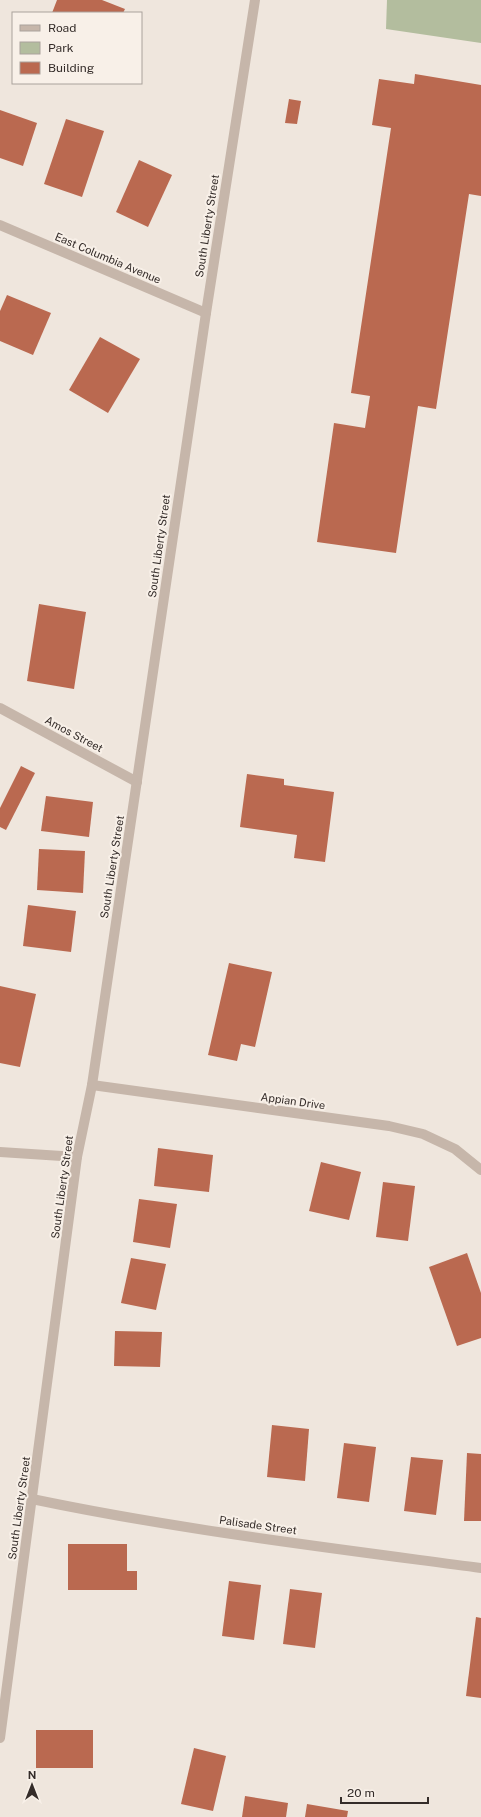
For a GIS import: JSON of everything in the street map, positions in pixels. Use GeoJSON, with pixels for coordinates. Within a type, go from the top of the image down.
{"type":"FeatureCollection","features":[{"type":"Feature","properties":{"kind":"street","name":"South Liberty Street"},"geometry":{"type":"LineString","coordinates":[[0,1738],[78,1157],[92,1085],[150,685],[255,0]]}},
{"type":"Feature","properties":{"kind":"street","name":"East Columbia Avenue"},"geometry":{"type":"LineString","coordinates":[[0,225],[206,313]]}},
{"type":"Feature","properties":{"kind":"street","name":"Amos Street"},"geometry":{"type":"LineString","coordinates":[[0,708],[137,782]]}},
{"type":"Feature","properties":{"kind":"street","name":"Appian Drive"},"geometry":{"type":"LineString","coordinates":[[92,1085],[389,1126],[423,1134],[455,1149],[481,1170]]}},
{"type":"Feature","properties":{"kind":"street"},"geometry":{"type":"LineString","coordinates":[[0,1152],[78,1157]]}},
{"type":"Feature","properties":{"kind":"street","name":"Palisade Street"},"geometry":{"type":"LineString","coordinates":[[32,1499],[191,1527],[343,1550],[481,1568]]}},
{"type":"Feature","properties":{"kind":"green space"},"geometry":{"type":"Polygon","coordinates":[[[387,0],[481,0],[481,43],[386,29],[387,0]]]}},
{"type":"Feature","properties":{"kind":"building"},"geometry":{"type":"Polygon","coordinates":[[[57,0],[102,0],[125,9],[124,12],[52,12],[57,0]]]}},
{"type":"Feature","properties":{"kind":"building"},"geometry":{"type":"Polygon","coordinates":[[[415,74],[481,85],[481,196],[469,194],[436,409],[418,406],[396,553],[317,542],[334,423],[365,428],[370,396],[351,393],[391,128],[372,125],[379,79],[414,84],[415,74]]]}},
{"type":"Feature","properties":{"kind":"building"},"geometry":{"type":"Polygon","coordinates":[[[289,99],[301,101],[297,124],[285,123],[289,99]]]}},
{"type":"Feature","properties":{"kind":"building"},"geometry":{"type":"Polygon","coordinates":[[[0,110],[37,123],[23,166],[0,158],[0,110]]]}},
{"type":"Feature","properties":{"kind":"building"},"geometry":{"type":"Polygon","coordinates":[[[66,119],[104,131],[82,197],[44,184],[66,119]]]}},
{"type":"Feature","properties":{"kind":"building"},"geometry":{"type":"Polygon","coordinates":[[[139,160],[172,175],[148,227],[116,212],[139,160]]]}},
{"type":"Feature","properties":{"kind":"building"},"geometry":{"type":"Polygon","coordinates":[[[7,295],[51,313],[33,355],[0,341],[0,311],[7,295]]]}},
{"type":"Feature","properties":{"kind":"building"},"geometry":{"type":"Polygon","coordinates":[[[100,337],[140,359],[108,413],[69,390],[100,337]]]}},
{"type":"Feature","properties":{"kind":"building"},"geometry":{"type":"Polygon","coordinates":[[[39,604],[86,612],[74,689],[27,681],[39,604]]]}},
{"type":"Feature","properties":{"kind":"building"},"geometry":{"type":"Polygon","coordinates":[[[21,766],[35,773],[6,830],[0,827],[0,808],[21,766]]]}},
{"type":"Feature","properties":{"kind":"building"},"geometry":{"type":"Polygon","coordinates":[[[247,774],[284,779],[284,785],[334,792],[325,862],[294,858],[297,835],[240,827],[247,774]]]}},
{"type":"Feature","properties":{"kind":"building"},"geometry":{"type":"Polygon","coordinates":[[[46,796],[93,802],[89,837],[41,831],[46,796]]]}},
{"type":"Feature","properties":{"kind":"building"},"geometry":{"type":"Polygon","coordinates":[[[39,849],[85,851],[83,893],[37,890],[39,849]]]}},
{"type":"Feature","properties":{"kind":"building"},"geometry":{"type":"Polygon","coordinates":[[[28,905],[76,911],[71,952],[23,946],[28,905]]]}},
{"type":"Feature","properties":{"kind":"building"},"geometry":{"type":"Polygon","coordinates":[[[229,963],[272,972],[255,1047],[241,1044],[237,1061],[208,1055],[229,963]]]}},
{"type":"Feature","properties":{"kind":"building"},"geometry":{"type":"Polygon","coordinates":[[[0,986],[36,994],[20,1067],[0,1063],[0,986]]]}},
{"type":"Feature","properties":{"kind":"building"},"geometry":{"type":"Polygon","coordinates":[[[158,1148],[213,1155],[209,1192],[154,1186],[158,1148]]]}},
{"type":"Feature","properties":{"kind":"building"},"geometry":{"type":"Polygon","coordinates":[[[321,1162],[361,1172],[349,1220],[309,1211],[321,1162]]]}},
{"type":"Feature","properties":{"kind":"building"},"geometry":{"type":"Polygon","coordinates":[[[383,1182],[415,1186],[408,1241],[376,1237],[383,1182]]]}},
{"type":"Feature","properties":{"kind":"building"},"geometry":{"type":"Polygon","coordinates":[[[139,1199],[177,1204],[170,1248],[133,1242],[139,1199]]]}},
{"type":"Feature","properties":{"kind":"building"},"geometry":{"type":"Polygon","coordinates":[[[467,1253],[481,1293],[481,1338],[457,1346],[429,1267],[467,1253]]]}},
{"type":"Feature","properties":{"kind":"building"},"geometry":{"type":"Polygon","coordinates":[[[131,1258],[166,1264],[156,1310],[121,1303],[131,1258]]]}},
{"type":"Feature","properties":{"kind":"building"},"geometry":{"type":"Polygon","coordinates":[[[115,1331],[162,1332],[160,1367],[114,1366],[115,1331]]]}},
{"type":"Feature","properties":{"kind":"building"},"geometry":{"type":"Polygon","coordinates":[[[272,1425],[309,1429],[305,1481],[267,1477],[272,1425]]]}},
{"type":"Feature","properties":{"kind":"building"},"geometry":{"type":"Polygon","coordinates":[[[344,1443],[376,1447],[369,1502],[337,1498],[344,1443]]]}},
{"type":"Feature","properties":{"kind":"building"},"geometry":{"type":"Polygon","coordinates":[[[467,1453],[481,1454],[481,1521],[464,1521],[467,1453]]]}},
{"type":"Feature","properties":{"kind":"building"},"geometry":{"type":"Polygon","coordinates":[[[411,1457],[443,1460],[436,1515],[404,1511],[411,1457]]]}},
{"type":"Feature","properties":{"kind":"building"},"geometry":{"type":"Polygon","coordinates":[[[68,1544],[127,1544],[127,1571],[137,1571],[137,1590],[68,1590],[68,1544]]]}},
{"type":"Feature","properties":{"kind":"building"},"geometry":{"type":"Polygon","coordinates":[[[229,1581],[261,1585],[254,1640],[222,1636],[229,1581]]]}},
{"type":"Feature","properties":{"kind":"building"},"geometry":{"type":"Polygon","coordinates":[[[290,1589],[322,1593],[315,1648],[283,1644],[290,1589]]]}},
{"type":"Feature","properties":{"kind":"building"},"geometry":{"type":"Polygon","coordinates":[[[476,1617],[481,1618],[481,1698],[466,1696],[476,1617]]]}},
{"type":"Feature","properties":{"kind":"building"},"geometry":{"type":"Polygon","coordinates":[[[36,1730],[93,1730],[93,1768],[36,1768],[36,1730]]]}},
{"type":"Feature","properties":{"kind":"building"},"geometry":{"type":"Polygon","coordinates":[[[194,1748],[226,1756],[213,1811],[181,1804],[194,1748]]]}},
{"type":"Feature","properties":{"kind":"building"},"geometry":{"type":"Polygon","coordinates":[[[245,1796],[288,1803],[286,1817],[242,1817],[245,1796]]]}},
{"type":"Feature","properties":{"kind":"building"},"geometry":{"type":"Polygon","coordinates":[[[307,1804],[348,1811],[347,1817],[305,1817],[307,1804]]]}}]}
